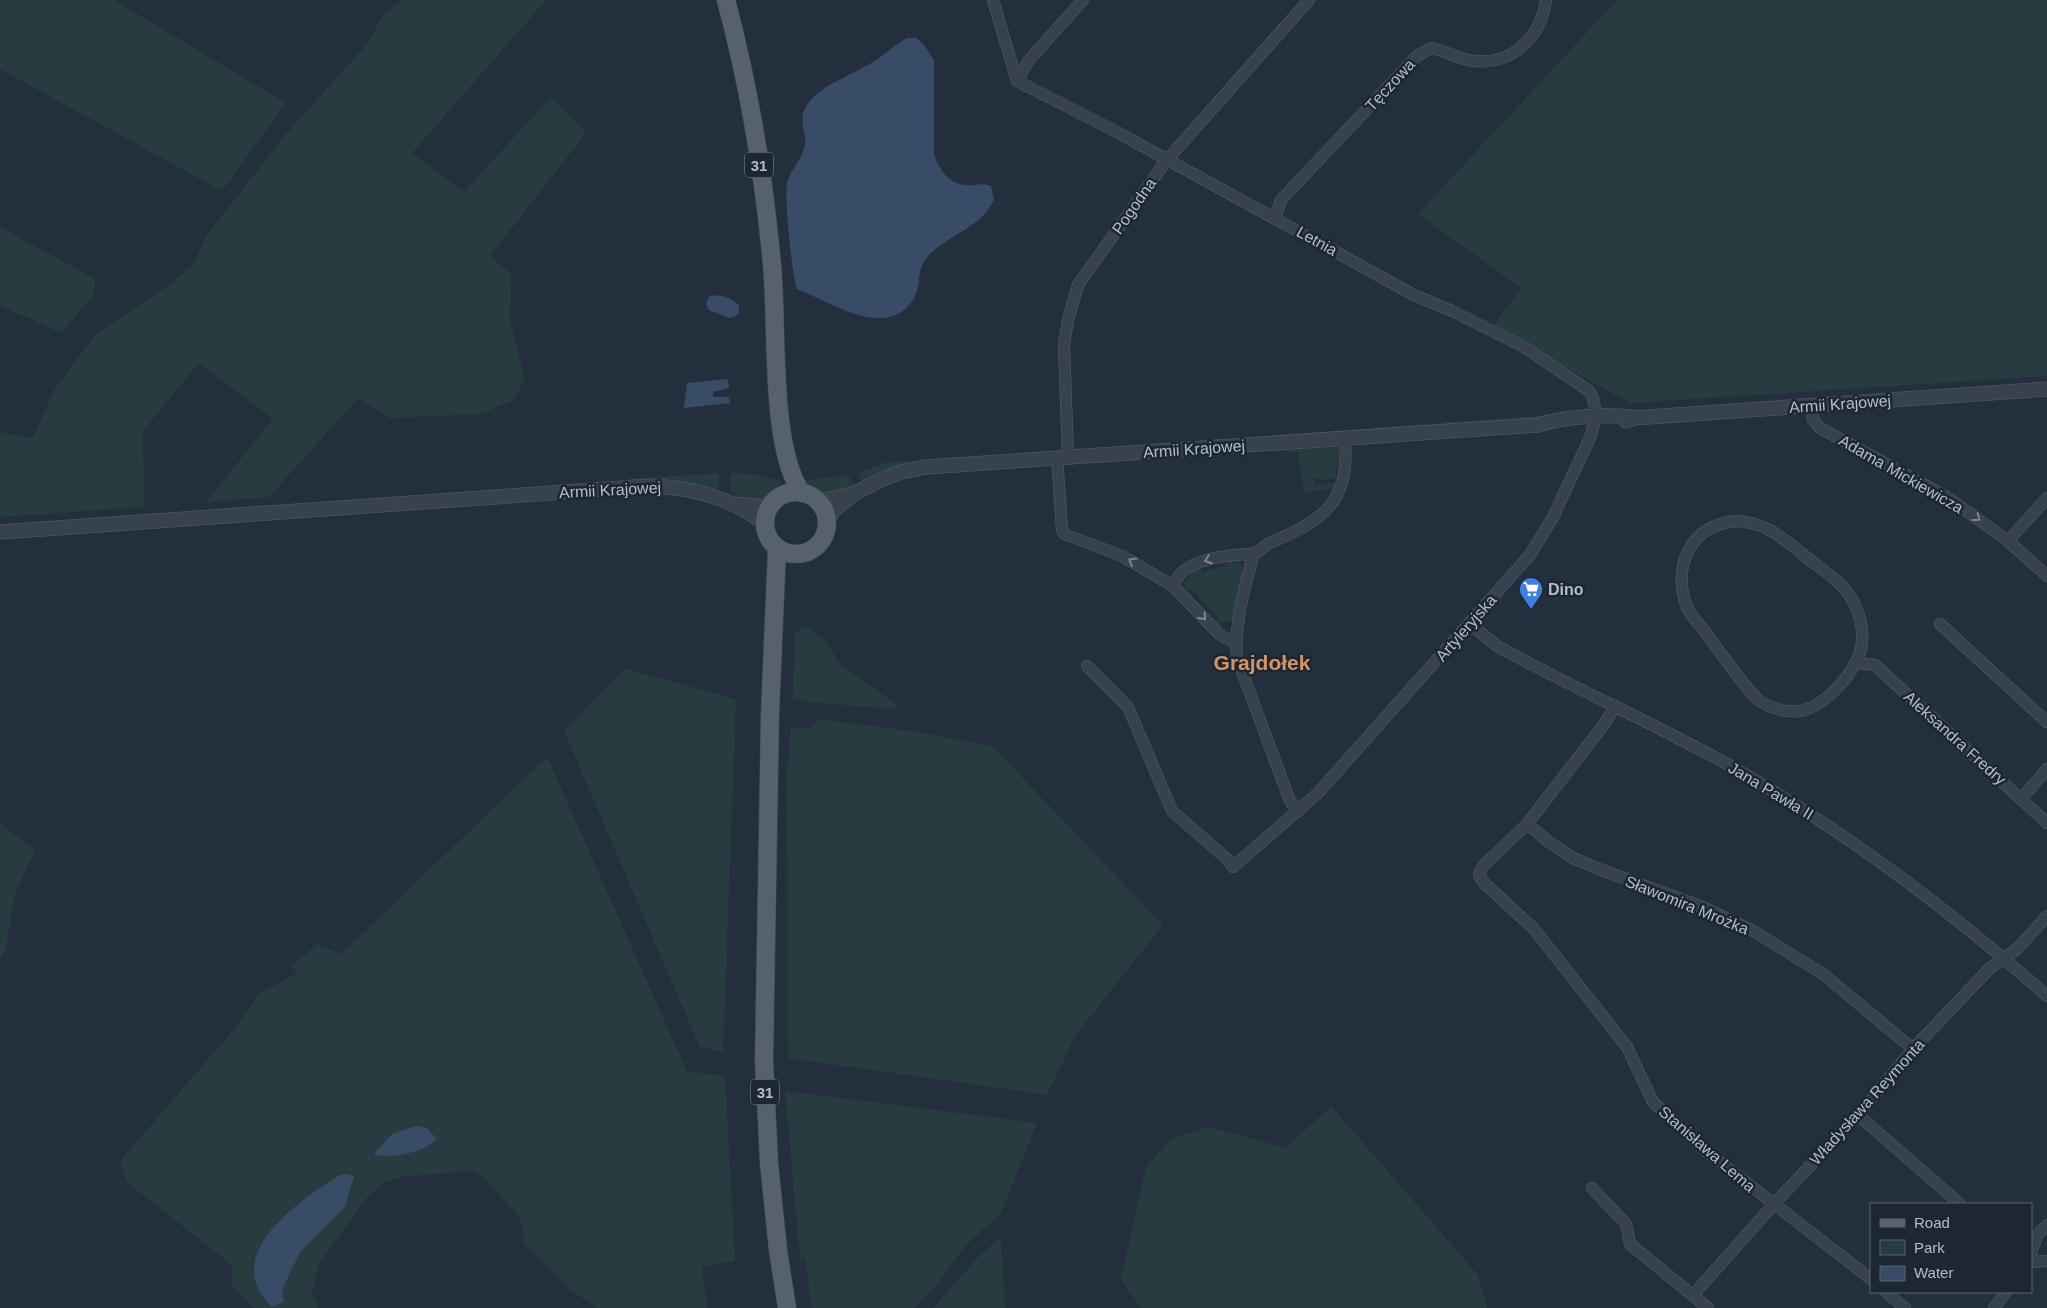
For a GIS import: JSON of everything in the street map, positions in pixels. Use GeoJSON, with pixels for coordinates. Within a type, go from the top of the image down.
{"type":"FeatureCollection","features":[{"type":"Feature","properties":{"kind":"main road","name":"31"},"geometry":{"type":"LineString","coordinates":[[726,0],[748,99],[765,202],[772,265],[779,397],[786,460],[784,490],[776,500],[764,524]]}},
{"type":"Feature","properties":{"kind":"main road","name":"31"},"geometry":{"type":"LineString","coordinates":[[786,460],[802,493]]}},
{"type":"Feature","properties":{"kind":"main road"},"geometry":{"type":"LineString","coordinates":[[776,500],[802,493],[818,502],[826,520]]}},
{"type":"Feature","properties":{"kind":"main road","name":"31"},"geometry":{"type":"LineString","coordinates":[[776,592],[786,569],[797,555],[807,553],[819,544],[825,535],[826,520]]}},
{"type":"Feature","properties":{"kind":"main road"},"geometry":{"type":"LineString","coordinates":[[764,524],[768,538],[778,549],[797,555]]}},
{"type":"Feature","properties":{"kind":"main road","name":"31"},"geometry":{"type":"LineString","coordinates":[[778,549],[775,577],[776,592],[772,638],[769,723],[764,1061],[769,1163],[778,1250],[787,1308]]}},
{"type":"Feature","properties":{"kind":"street"},"geometry":{"type":"LineString","coordinates":[[993,0],[1017,81]]}},
{"type":"Feature","properties":{"kind":"street"},"geometry":{"type":"LineString","coordinates":[[1017,81],[1029,60],[1083,0]]}},
{"type":"Feature","properties":{"kind":"street","name":"Pogodna"},"geometry":{"type":"LineString","coordinates":[[1062,458],[1064,346],[1068,320],[1078,285],[1166,161],[1309,0]]}},
{"type":"Feature","properties":{"kind":"street","name":"Tęczowa"},"geometry":{"type":"LineString","coordinates":[[1275,218],[1281,200],[1417,56],[1432,48],[1471,61],[1489,60],[1512,54],[1523,48],[1540,26],[1546,0]]}},
{"type":"Feature","properties":{"kind":"street","name":"Letnia"},"geometry":{"type":"LineString","coordinates":[[1017,81],[1110,129],[1414,295],[1452,311],[1524,347],[1588,390],[1594,399],[1594,421]]}},
{"type":"Feature","properties":{"kind":"street","name":"Armii Krajowej"},"geometry":{"type":"LineString","coordinates":[[826,520],[834,510],[855,494],[883,479],[912,469],[1538,425],[1551,428],[1620,416],[1634,418],[2047,389]]}},
{"type":"Feature","properties":{"kind":"street","name":"Adama Mickiewicza"},"geometry":{"type":"LineString","coordinates":[[1811,406],[1813,420],[1820,428],[1947,497],[2008,541],[2047,576]]}},
{"type":"Feature","properties":{"kind":"street","name":"Artyleryjska"},"geometry":{"type":"LineString","coordinates":[[1087,666],[1128,706],[1172,812],[1227,859],[1233,867],[1298,812],[1364,743],[1528,556],[1552,519],[1589,440],[1594,421]]}},
{"type":"Feature","properties":{"kind":"street"},"geometry":{"type":"LineString","coordinates":[[1173,586],[1177,576],[1195,565],[1216,557],[1254,553],[1267,544],[1308,526],[1328,510],[1339,491],[1346,451],[1345,438]]}},
{"type":"Feature","properties":{"kind":"street"},"geometry":{"type":"LineString","coordinates":[[1062,458],[1062,529],[1064,534],[1122,556],[1173,586],[1220,635],[1236,643]]}},
{"type":"Feature","properties":{"kind":"street","name":"Armii Krajowej"},"geometry":{"type":"LineString","coordinates":[[0,532],[663,486],[689,491],[733,504],[764,524]]}},
{"type":"Feature","properties":{"kind":"street","name":"Armii Krajowej"},"geometry":{"type":"LineString","coordinates":[[818,502],[855,494]]}},
{"type":"Feature","properties":{"kind":"street"},"geometry":{"type":"LineString","coordinates":[[2008,541],[2047,498]]}},
{"type":"Feature","properties":{"kind":"street","name":"Armii Krajowej"},"geometry":{"type":"LineString","coordinates":[[733,504],[776,500]]}},
{"type":"Feature","properties":{"kind":"street"},"geometry":{"type":"LineString","coordinates":[[1729,521],[1749,521],[1762,524],[1775,532],[1848,594],[1860,619],[1862,634],[1862,645],[1857,663],[1831,695],[1807,710],[1783,711],[1770,707],[1758,700],[1686,608],[1682,576],[1684,560],[1694,541],[1712,526],[1729,521]]}},
{"type":"Feature","properties":{"kind":"street"},"geometry":{"type":"LineString","coordinates":[[1254,553],[1236,643],[1237,658],[1290,801],[1298,812]]}},
{"type":"Feature","properties":{"kind":"street","name":"Jana Pawła II"},"geometry":{"type":"LineString","coordinates":[[1470,624],[1497,646],[1730,766],[1835,830],[1892,870],[2004,958],[2047,996]]}},
{"type":"Feature","properties":{"kind":"street"},"geometry":{"type":"LineString","coordinates":[[1940,624],[2047,722]]}},
{"type":"Feature","properties":{"kind":"street","name":"Aleksandra Fredry"},"geometry":{"type":"LineString","coordinates":[[1857,663],[1875,665],[2047,823]]}},
{"type":"Feature","properties":{"kind":"street"},"geometry":{"type":"LineString","coordinates":[[1526,824],[1606,723],[1615,706]]}},
{"type":"Feature","properties":{"kind":"street"},"geometry":{"type":"LineString","coordinates":[[2021,799],[2047,769]]}},
{"type":"Feature","properties":{"kind":"street","name":"Stanisława Lema"},"geometry":{"type":"LineString","coordinates":[[1526,824],[1484,865],[1479,875],[1483,882],[1534,929],[1627,1046],[1653,1102],[1707,1152],[1870,1278]]}},
{"type":"Feature","properties":{"kind":"street","name":"Sławomira Mrożka"},"geometry":{"type":"LineString","coordinates":[[1526,824],[1573,858],[1705,908],[1755,932],[1824,974],[1914,1050]]}},
{"type":"Feature","properties":{"kind":"street","name":"Władysława Reymonta"},"geometry":{"type":"LineString","coordinates":[[1693,1295],[1990,968],[2018,948],[2047,916]]}},
{"type":"Feature","properties":{"kind":"street"},"geometry":{"type":"LineString","coordinates":[[1858,1115],[1959,1203]]}},
{"type":"Feature","properties":{"kind":"street"},"geometry":{"type":"LineString","coordinates":[[1592,1188],[1626,1224],[1630,1244],[1708,1308]]}},
{"type":"Feature","properties":{"kind":"street"},"geometry":{"type":"LineString","coordinates":[[2032,1250],[2038,1234],[2047,1224]]}},
{"type":"Feature","properties":{"kind":"street"},"geometry":{"type":"LineString","coordinates":[[2032,1262],[2047,1261]]}},
{"type":"Feature","properties":{"kind":"street"},"geometry":{"type":"LineString","coordinates":[[1887,1293],[1905,1308]]}},
{"type":"Feature","properties":{"kind":"street"},"geometry":{"type":"LineString","coordinates":[[1994,1308],[2005,1293]]}},
{"type":"Feature","properties":{"kind":"green space"},"geometry":{"type":"Polygon","coordinates":[[[0,0],[114,0],[286,103],[222,191],[0,69],[0,0]]]}},
{"type":"Feature","properties":{"kind":"green space"},"geometry":{"type":"Polygon","coordinates":[[[402,0],[546,0],[412,153],[464,192],[551,97],[586,133],[490,256],[511,274],[510,319],[525,379],[513,400],[482,414],[390,418],[358,398],[269,497],[206,502],[273,419],[199,363],[143,431],[144,507],[0,517],[0,432],[33,438],[54,390],[95,335],[172,283],[194,263],[206,236],[286,134],[367,44],[383,15],[402,0]]]}},
{"type":"Feature","properties":{"kind":"green space"},"geometry":{"type":"Polygon","coordinates":[[[1617,0],[2047,0],[2047,376],[1630,403],[1493,326],[1521,288],[1418,214],[1617,0]]]}},
{"type":"Feature","properties":{"kind":"green space"},"geometry":{"type":"Polygon","coordinates":[[[0,227],[95,279],[93,296],[61,333],[0,305],[0,227]]]}},
{"type":"Feature","properties":{"kind":"green space"},"geometry":{"type":"Polygon","coordinates":[[[1550,415],[1553,418],[1375,431],[1372,428],[1550,415]]]}},
{"type":"Feature","properties":{"kind":"green space"},"geometry":{"type":"Polygon","coordinates":[[[1338,448],[1339,454],[1335,478],[1314,479],[1315,486],[1334,482],[1336,484],[1335,488],[1304,493],[1298,452],[1287,452],[1287,450],[1338,448]]]}},
{"type":"Feature","properties":{"kind":"green space"},"geometry":{"type":"Polygon","coordinates":[[[956,458],[956,460],[867,481],[861,480],[857,474],[883,463],[956,458]]]}},
{"type":"Feature","properties":{"kind":"green space"},"geometry":{"type":"Polygon","coordinates":[[[719,473],[719,485],[712,491],[628,482],[628,479],[719,473]]]}},
{"type":"Feature","properties":{"kind":"green space"},"geometry":{"type":"Polygon","coordinates":[[[731,473],[753,474],[781,481],[778,491],[766,501],[737,498],[730,488],[731,473]]]}},
{"type":"Feature","properties":{"kind":"green space"},"geometry":{"type":"Polygon","coordinates":[[[848,475],[853,483],[851,488],[819,496],[808,491],[799,481],[848,475]]]}},
{"type":"Feature","properties":{"kind":"green space"},"geometry":{"type":"Polygon","coordinates":[[[1237,560],[1242,570],[1245,571],[1235,618],[1232,618],[1231,621],[1216,623],[1215,620],[1219,619],[1194,591],[1187,591],[1183,583],[1192,573],[1191,571],[1203,566],[1201,572],[1226,566],[1228,561],[1237,560]]]}},
{"type":"Feature","properties":{"kind":"green space"},"geometry":{"type":"Polygon","coordinates":[[[805,625],[826,642],[841,665],[897,705],[892,709],[809,702],[793,698],[795,634],[805,625]]]}},
{"type":"Feature","properties":{"kind":"green space"},"geometry":{"type":"Polygon","coordinates":[[[625,669],[733,698],[736,701],[723,1052],[700,1047],[564,731],[625,669]]]}},
{"type":"Feature","properties":{"kind":"green space"},"geometry":{"type":"Polygon","coordinates":[[[820,719],[917,732],[992,746],[1163,925],[1075,1036],[1047,1095],[788,1058],[787,774],[791,727],[811,728],[820,719]]]}},
{"type":"Feature","properties":{"kind":"green space"},"geometry":{"type":"Polygon","coordinates":[[[547,757],[687,1071],[725,1076],[735,1261],[702,1267],[707,1308],[597,1308],[568,1288],[524,1244],[523,1227],[516,1213],[482,1176],[471,1171],[400,1177],[384,1183],[368,1196],[319,1264],[312,1293],[319,1308],[255,1308],[231,1286],[233,1266],[127,1182],[120,1161],[235,1028],[260,993],[298,973],[291,967],[317,944],[341,954],[547,757]]]}},
{"type":"Feature","properties":{"kind":"green space"},"geometry":{"type":"Polygon","coordinates":[[[0,823],[35,850],[15,893],[6,949],[0,958],[0,823]]]}},
{"type":"Feature","properties":{"kind":"green space"},"geometry":{"type":"Polygon","coordinates":[[[785,1091],[1037,1123],[1001,1213],[965,1246],[935,1287],[914,1308],[812,1308],[805,1259],[800,1258],[785,1091]]]}},
{"type":"Feature","properties":{"kind":"green space"},"geometry":{"type":"Polygon","coordinates":[[[1331,1106],[1478,1275],[1487,1308],[1141,1308],[1121,1279],[1146,1167],[1172,1138],[1209,1127],[1286,1148],[1331,1106]]]}},
{"type":"Feature","properties":{"kind":"green space"},"geometry":{"type":"Polygon","coordinates":[[[1001,1237],[1005,1308],[933,1308],[979,1256],[1001,1237]]]}},
{"type":"Feature","properties":{"kind":"water"},"geometry":{"type":"Polygon","coordinates":[[[907,38],[916,38],[923,44],[934,60],[934,154],[938,165],[955,182],[967,185],[984,184],[991,186],[994,200],[982,217],[939,246],[926,259],[922,265],[917,292],[903,311],[890,317],[875,318],[858,315],[797,289],[789,236],[786,191],[787,183],[805,145],[802,120],[804,110],[813,97],[830,85],[880,57],[907,38]]]}},
{"type":"Feature","properties":{"kind":"water"},"geometry":{"type":"Polygon","coordinates":[[[717,295],[732,300],[739,305],[739,314],[730,318],[709,310],[706,304],[709,296],[717,295]]]}},
{"type":"Feature","properties":{"kind":"water"},"geometry":{"type":"Polygon","coordinates":[[[728,379],[729,388],[713,392],[713,397],[729,397],[730,403],[684,408],[687,383],[728,379]]]}},
{"type":"Feature","properties":{"kind":"water"},"geometry":{"type":"Polygon","coordinates":[[[416,1126],[427,1128],[437,1139],[424,1148],[407,1154],[381,1156],[374,1154],[392,1134],[416,1126]]]}},
{"type":"Feature","properties":{"kind":"water"},"geometry":{"type":"Polygon","coordinates":[[[340,1175],[354,1176],[345,1207],[300,1252],[282,1290],[284,1302],[272,1307],[258,1287],[254,1268],[259,1249],[270,1231],[286,1214],[323,1186],[340,1175]]]}},
{"type":"Feature","properties":{"kind":"place","name":"Dino"},"geometry":{"type":"Point","coordinates":[1531,610]}},
{"type":"Feature","properties":{"kind":"district","name":"Grajdołek"},"geometry":{"type":"Point","coordinates":[1262,662]}}]}
